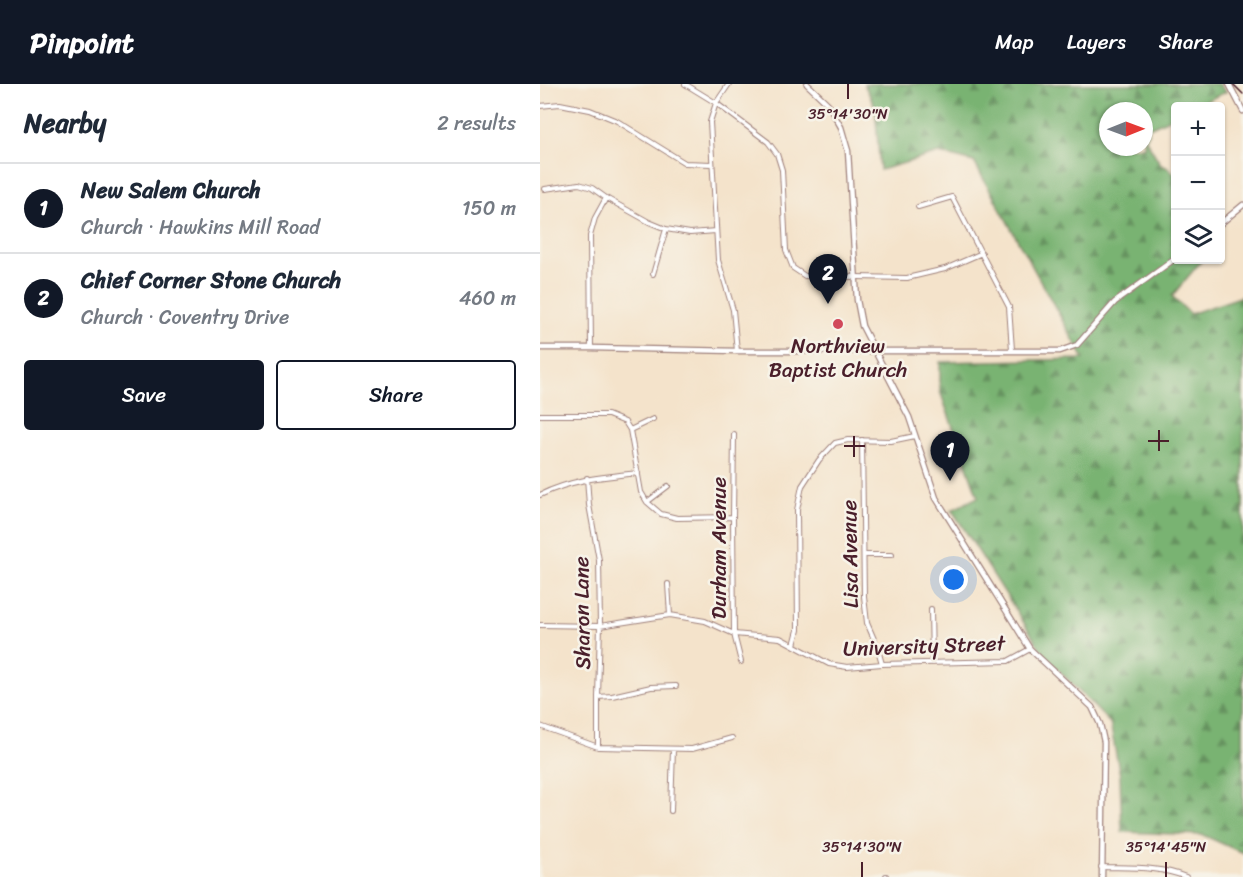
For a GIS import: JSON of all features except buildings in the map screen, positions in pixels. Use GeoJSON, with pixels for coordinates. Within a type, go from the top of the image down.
{"type":"FeatureCollection","features":[{"type":"Feature","properties":{"kind":"street"},"geometry":{"type":"LineString","coordinates":[[685,84],[716,103],[768,142],[777,154],[782,170],[786,250],[793,268],[805,276],[907,278],[945,269],[982,253]]}},
{"type":"Feature","properties":{"kind":"street"},"geometry":{"type":"LineString","coordinates":[[729,84],[716,103],[710,122],[718,260],[733,310],[737,351]]}},
{"type":"Feature","properties":{"kind":"street"},"geometry":{"type":"LineString","coordinates":[[807,84],[828,104],[841,127],[848,151],[857,300],[862,326],[909,417],[936,498],[1030,650],[1092,707],[1100,724],[1104,741],[1102,877]]}},
{"type":"Feature","properties":{"kind":"street"},"geometry":{"type":"LineString","coordinates":[[1229,84],[1243,111]]}},
{"type":"Feature","properties":{"kind":"street"},"geometry":{"type":"LineString","coordinates":[[540,106],[560,104],[590,110],[617,121],[686,164],[712,164]]}},
{"type":"Feature","properties":{"kind":"street"},"geometry":{"type":"LineString","coordinates":[[545,189],[579,184],[592,188],[649,222],[666,229],[690,233],[716,231]]}},
{"type":"Feature","properties":{"kind":"street"},"geometry":{"type":"LineString","coordinates":[[918,207],[952,197],[1009,307],[1012,350]]}},
{"type":"Feature","properties":{"kind":"street"},"geometry":{"type":"LineString","coordinates":[[591,348],[590,236],[595,218],[606,198]]}},
{"type":"Feature","properties":{"kind":"street"},"geometry":{"type":"LineString","coordinates":[[1225,221],[1243,205]]}},
{"type":"Feature","properties":{"kind":"street"},"geometry":{"type":"LineString","coordinates":[[653,274],[666,229]]}},
{"type":"Feature","properties":{"kind":"street"},"geometry":{"type":"LineString","coordinates":[[540,348],[876,352],[1060,351],[1077,345],[1115,302],[1171,262]]}},
{"type":"Feature","properties":{"kind":"street"},"geometry":{"type":"LineString","coordinates":[[540,415],[608,415],[625,422],[630,430],[641,492],[647,502],[661,514],[677,518],[733,517]]}},
{"type":"Feature","properties":{"kind":"street"},"geometry":{"type":"LineString","coordinates":[[630,430],[653,419]]}},
{"type":"Feature","properties":{"kind":"street","name":"Durham Avenue"},"geometry":{"type":"LineString","coordinates":[[734,434],[734,634],[741,662]]}},
{"type":"Feature","properties":{"kind":"street"},"geometry":{"type":"LineString","coordinates":[[794,645],[798,630],[797,510],[802,486],[819,460],[835,443],[848,440],[891,441],[915,436]]}},
{"type":"Feature","properties":{"kind":"street","name":"Lisa Avenue"},"geometry":{"type":"LineString","coordinates":[[862,440],[864,596],[867,623],[882,664]]}},
{"type":"Feature","properties":{"kind":"street"},"geometry":{"type":"LineString","coordinates":[[540,495],[587,478],[638,473]]}},
{"type":"Feature","properties":{"kind":"street","name":"Sharon Lane"},"geometry":{"type":"LineString","coordinates":[[587,478],[589,505],[599,560],[598,747]]}},
{"type":"Feature","properties":{"kind":"street"},"geometry":{"type":"LineString","coordinates":[[647,502],[668,486]]}},
{"type":"Feature","properties":{"kind":"street"},"geometry":{"type":"LineString","coordinates":[[864,555],[892,555]]}},
{"type":"Feature","properties":{"kind":"street"},"geometry":{"type":"LineString","coordinates":[[668,584],[670,615]]}},
{"type":"Feature","properties":{"kind":"street"},"geometry":{"type":"LineString","coordinates":[[931,609],[932,663]]}},
{"type":"Feature","properties":{"kind":"street","name":"University Street"},"geometry":{"type":"LineString","coordinates":[[540,625],[600,626],[670,615],[705,621],[734,634],[780,638],[829,664],[847,667],[1008,661],[1030,650]]}},
{"type":"Feature","properties":{"kind":"street"},"geometry":{"type":"LineString","coordinates":[[598,697],[651,687],[676,686]]}},
{"type":"Feature","properties":{"kind":"street"},"geometry":{"type":"LineString","coordinates":[[540,726],[598,747],[692,749],[732,738]]}},
{"type":"Feature","properties":{"kind":"street"},"geometry":{"type":"LineString","coordinates":[[671,811],[673,749]]}},
{"type":"Feature","properties":{"kind":"street"},"geometry":{"type":"LineString","coordinates":[[1101,867],[1152,868],[1186,877]]}},
{"type":"Feature","properties":{"kind":"green space"},"geometry":{"type":"Polygon","coordinates":[[[864,84],[1219,84],[1226,92],[1204,102],[1171,102],[1171,118],[1153,126],[1153,102],[1099,102],[1099,156],[1153,156],[1153,152],[1161,165],[1171,171],[1171,264],[1199,264],[1172,296],[1190,314],[1243,296],[1243,853],[1203,835],[1122,832],[1120,775],[1110,723],[1045,656],[952,510],[978,497],[940,391],[940,362],[1084,359],[974,162],[939,153],[880,170],[875,106],[864,84]]]}},
{"type":"Feature","properties":{"kind":"railway"},"geometry":{"type":"LineString","coordinates":[[1233,84],[1243,94]]}},
{"type":"Feature","properties":{"kind":"place","name":"Chief Corner Stone Church"},"geometry":{"type":"Point","coordinates":[828,304]}},
{"type":"Feature","properties":{"kind":"place","name":"Northview Baptist Church"},"geometry":{"type":"Point","coordinates":[838,324]}},
{"type":"Feature","properties":{"kind":"place","name":"New Salem Church"},"geometry":{"type":"Point","coordinates":[950,481]}}]}
